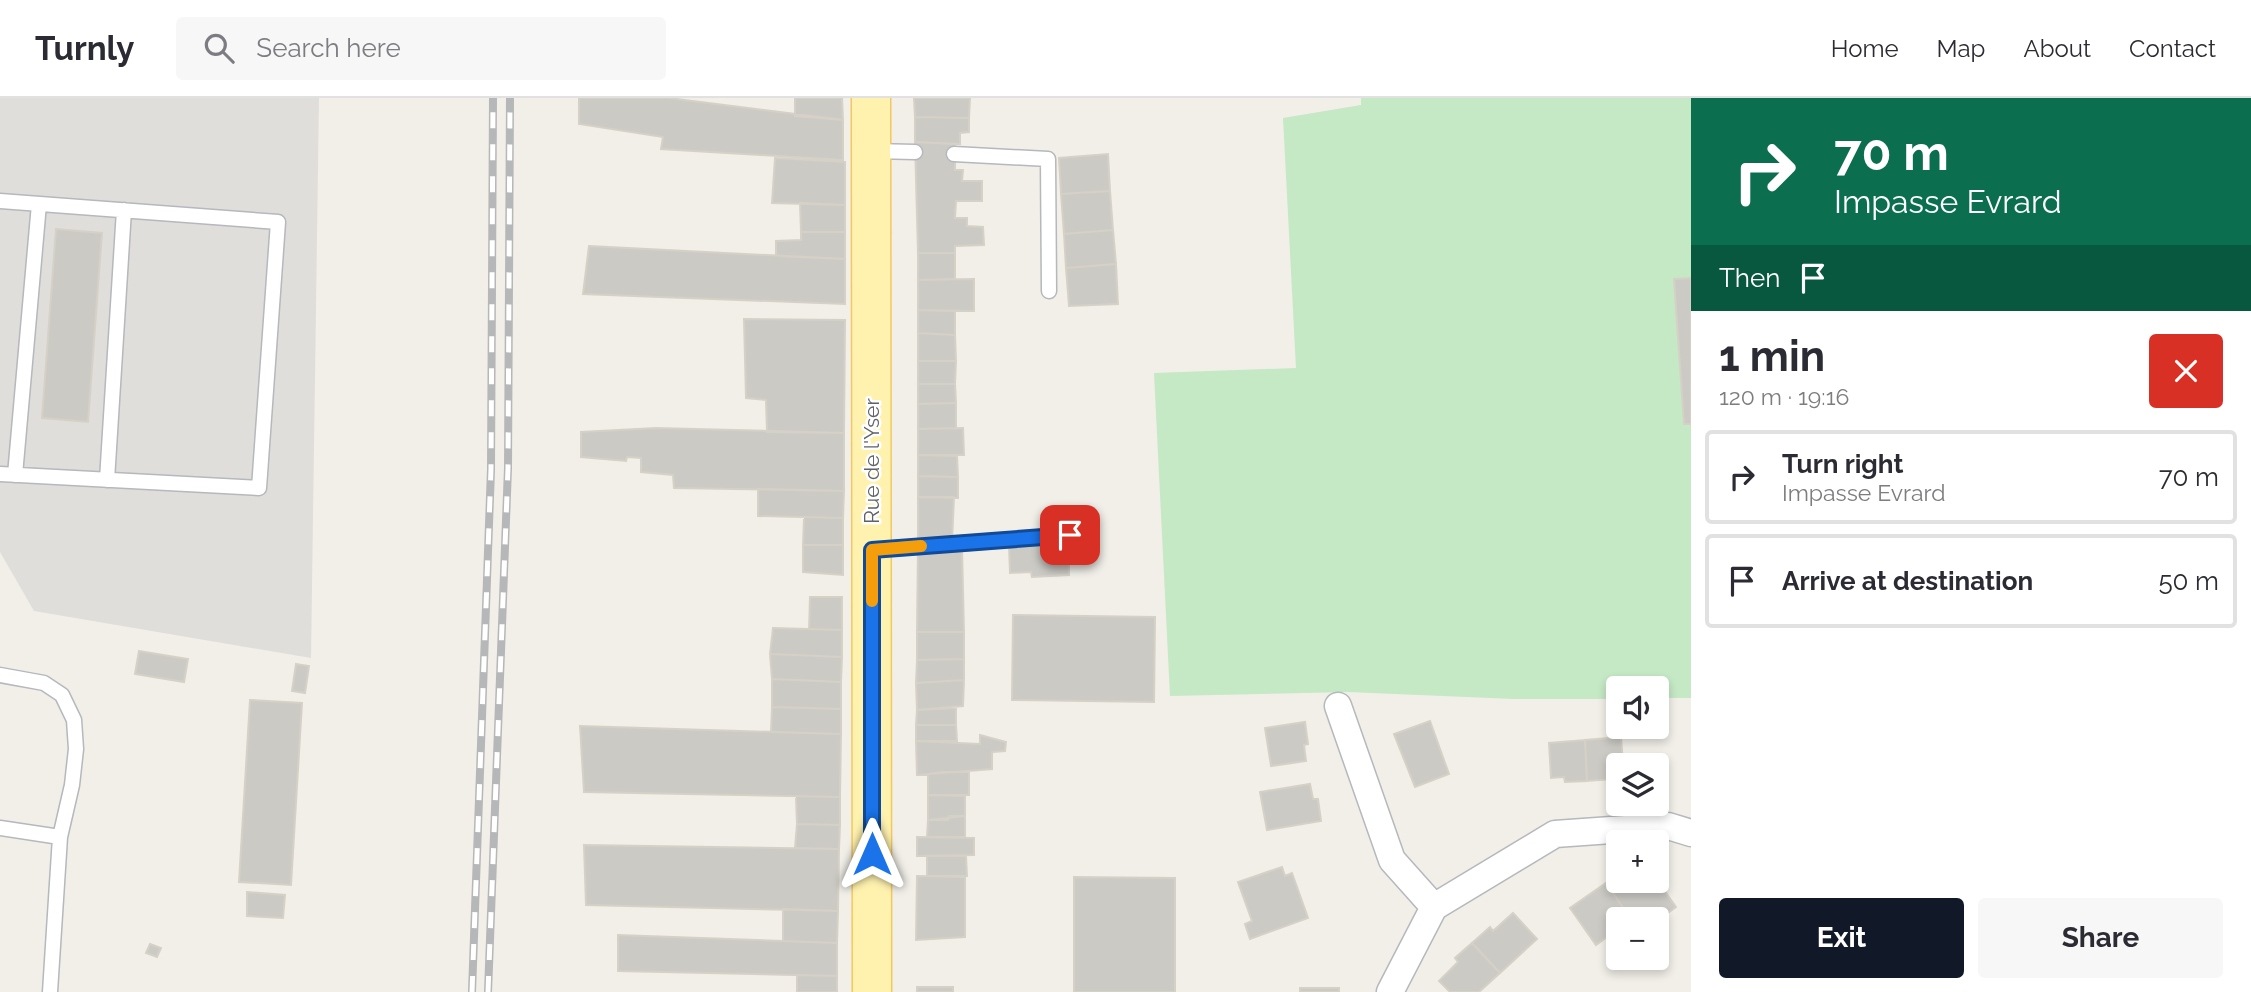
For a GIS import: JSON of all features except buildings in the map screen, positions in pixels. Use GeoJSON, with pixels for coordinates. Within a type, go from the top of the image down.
{"type":"FeatureCollection","features":[{"type":"Feature","properties":{"kind":"main road","name":"Rue de l'Yser"},"geometry":{"type":"LineString","coordinates":[[872,98],[872,992]]}},
{"type":"Feature","properties":{"kind":"street"},"geometry":{"type":"LineString","coordinates":[[1338,706],[1392,860],[1434,907]]}},
{"type":"Feature","properties":{"kind":"street"},"geometry":{"type":"LineString","coordinates":[[1390,992],[1434,907],[1555,834],[1668,826],[1691,832]]}},
{"type":"Feature","properties":{"kind":"lane"},"geometry":{"type":"LineString","coordinates":[[872,151],[915,152]]}},
{"type":"Feature","properties":{"kind":"lane"},"geometry":{"type":"LineString","coordinates":[[954,154],[1048,159],[1049,291]]}},
{"type":"Feature","properties":{"kind":"lane"},"geometry":{"type":"LineString","coordinates":[[0,201],[278,222],[259,488],[8,475],[39,204]]}},
{"type":"Feature","properties":{"kind":"lane"},"geometry":{"type":"LineString","coordinates":[[107,480],[124,210]]}},
{"type":"Feature","properties":{"kind":"lane"},"geometry":{"type":"LineString","coordinates":[[872,550],[1070,535]]}},
{"type":"Feature","properties":{"kind":"lane"},"geometry":{"type":"LineString","coordinates":[[0,675],[44,683],[62,695],[74,720],[76,749],[72,785],[60,836],[50,992]]}},
{"type":"Feature","properties":{"kind":"lane"},"geometry":{"type":"LineString","coordinates":[[0,828],[60,836]]}},
{"type":"Feature","properties":{"kind":"shaded area"},"geometry":{"type":"Polygon","coordinates":[[[0,98],[319,98],[311,658],[34,611],[0,552],[0,98]]]}},
{"type":"Feature","properties":{"kind":"green space"},"geometry":{"type":"Polygon","coordinates":[[[1361,98],[1691,98],[1691,698],[1669,698],[1669,676],[1606,676],[1606,699],[1514,699],[1348,692],[1170,696],[1154,373],[1296,368],[1283,118],[1361,105],[1361,98]]]}},
{"type":"Feature","properties":{"kind":"railway"},"geometry":{"type":"LineString","coordinates":[[472,992],[491,469],[493,98]]}},
{"type":"Feature","properties":{"kind":"railway"},"geometry":{"type":"LineString","coordinates":[[488,992],[508,468],[510,98]]}},
{"type":"Feature","properties":{"kind":"slow traffic"},"geometry":{"type":"LineString","coordinates":[[872,601],[872,550],[921,546]]}},
{"type":"Feature","properties":{"kind":"route"},"geometry":{"type":"LineString","coordinates":[[872,854],[872,550],[1070,535]]}}]}
